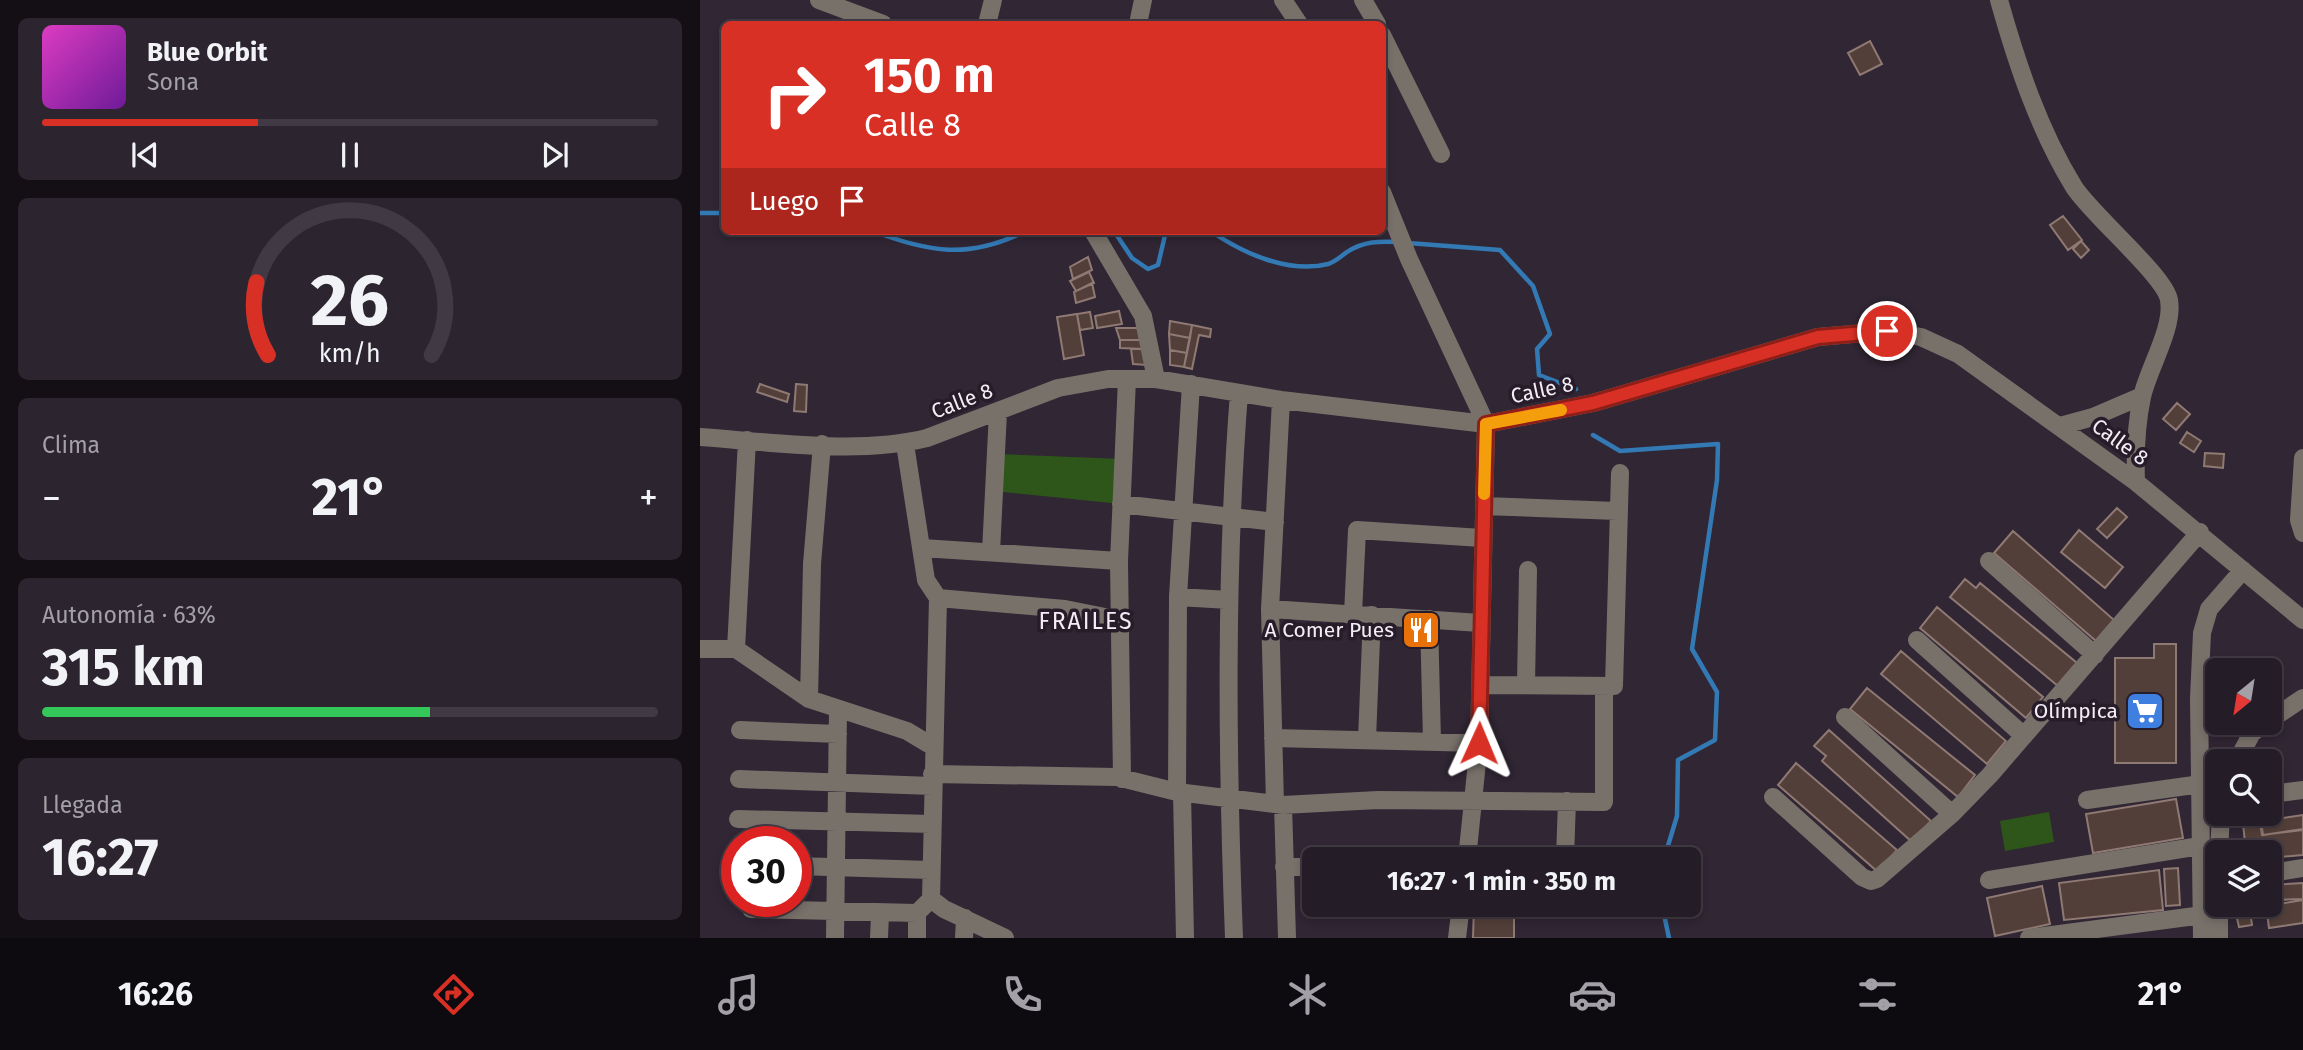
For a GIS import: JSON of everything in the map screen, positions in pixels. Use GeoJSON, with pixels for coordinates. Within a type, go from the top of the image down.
{"type":"FeatureCollection","features":[{"type":"Feature","properties":{"kind":"street"},"geometry":{"type":"LineString","coordinates":[[819,0],[875,21]]}},
{"type":"Feature","properties":{"kind":"street"},"geometry":{"type":"LineString","coordinates":[[988,21],[993,0]]}},
{"type":"Feature","properties":{"kind":"street"},"geometry":{"type":"LineString","coordinates":[[1139,21],[1143,0]]}},
{"type":"Feature","properties":{"kind":"street"},"geometry":{"type":"LineString","coordinates":[[1283,0],[1297,21]]}},
{"type":"Feature","properties":{"kind":"street"},"geometry":{"type":"LineString","coordinates":[[1363,0],[1375,21]]}},
{"type":"Feature","properties":{"kind":"street"},"geometry":{"type":"LineString","coordinates":[[1999,0],[2019,69],[2075,189],[2137,257],[2169,298],[2169,317],[2142,396],[2135,443],[2136,482]]}},
{"type":"Feature","properties":{"kind":"street"},"geometry":{"type":"LineString","coordinates":[[1386,43],[1441,153]]}},
{"type":"Feature","properties":{"kind":"street"},"geometry":{"type":"LineString","coordinates":[[1386,200],[1486,424],[1479,743],[1469,847]]}},
{"type":"Feature","properties":{"kind":"street"},"geometry":{"type":"LineString","coordinates":[[1095,235],[1143,316],[1156,379]]}},
{"type":"Feature","properties":{"kind":"street","name":"Calle 8"},"geometry":{"type":"LineString","coordinates":[[700,437],[822,444],[905,444],[1058,388],[1127,379],[1156,379],[1281,400],[1486,424],[1593,403],[1818,337],[1887,331],[1921,337],[1958,354],[2136,482],[2200,532],[2303,620]]}},
{"type":"Feature","properties":{"kind":"street"},"geometry":{"type":"LineString","coordinates":[[1122,779],[1119,561],[1127,379]]}},
{"type":"Feature","properties":{"kind":"street"},"geometry":{"type":"LineString","coordinates":[[1185,938],[1178,597],[1191,384]]}},
{"type":"Feature","properties":{"kind":"street"},"geometry":{"type":"LineString","coordinates":[[1234,938],[1228,799],[1229,600],[1230,516],[1239,393]]}},
{"type":"Feature","properties":{"kind":"street"},"geometry":{"type":"LineString","coordinates":[[2060,426],[2093,417],[2142,396]]}},
{"type":"Feature","properties":{"kind":"street"},"geometry":{"type":"LineString","coordinates":[[1281,400],[1270,609],[1273,738],[1287,938]]}},
{"type":"Feature","properties":{"kind":"street"},"geometry":{"type":"LineString","coordinates":[[992,552],[998,412]]}},
{"type":"Feature","properties":{"kind":"street"},"geometry":{"type":"LineString","coordinates":[[736,649],[747,440]]}},
{"type":"Feature","properties":{"kind":"street"},"geometry":{"type":"LineString","coordinates":[[809,699],[812,564],[822,444]]}},
{"type":"Feature","properties":{"kind":"street"},"geometry":{"type":"LineString","coordinates":[[905,444],[926,580],[938,598],[932,746],[931,899],[917,914],[917,938]]}},
{"type":"Feature","properties":{"kind":"street"},"geometry":{"type":"LineString","coordinates":[[2303,458],[2299,520],[2303,533]]}},
{"type":"Feature","properties":{"kind":"street"},"geometry":{"type":"LineString","coordinates":[[1480,685],[1614,685],[1620,473]]}},
{"type":"Feature","properties":{"kind":"street"},"geometry":{"type":"LineString","coordinates":[[1121,504],[1275,522]]}},
{"type":"Feature","properties":{"kind":"street"},"geometry":{"type":"LineString","coordinates":[[1484,506],[1617,511]]}},
{"type":"Feature","properties":{"kind":"street"},"geometry":{"type":"LineString","coordinates":[[1367,739],[1357,530],[1482,538]]}},
{"type":"Feature","properties":{"kind":"street"},"geometry":{"type":"LineString","coordinates":[[1773,797],[1862,877],[1871,881],[1952,814],[2024,736],[2200,532]]}},
{"type":"Feature","properties":{"kind":"street"},"geometry":{"type":"LineString","coordinates":[[922,548],[1119,561]]}},
{"type":"Feature","properties":{"kind":"street"},"geometry":{"type":"LineString","coordinates":[[1989,561],[2095,654]]}},
{"type":"Feature","properties":{"kind":"street"},"geometry":{"type":"LineString","coordinates":[[1526,685],[1528,570]]}},
{"type":"Feature","properties":{"kind":"street"},"geometry":{"type":"LineString","coordinates":[[2202,938],[2199,698],[2202,633],[2209,609],[2242,570]]}},
{"type":"Feature","properties":{"kind":"street"},"geometry":{"type":"LineString","coordinates":[[1178,597],[1229,600]]}},
{"type":"Feature","properties":{"kind":"street"},"geometry":{"type":"LineString","coordinates":[[938,598],[1065,610],[1120,620]]}},
{"type":"Feature","properties":{"kind":"street"},"geometry":{"type":"LineString","coordinates":[[1270,609],[1480,623]]}},
{"type":"Feature","properties":{"kind":"street"},"geometry":{"type":"LineString","coordinates":[[1429,619],[1432,741]]}},
{"type":"Feature","properties":{"kind":"street"},"geometry":{"type":"LineString","coordinates":[[1917,640],[2024,736]]}},
{"type":"Feature","properties":{"kind":"street"},"geometry":{"type":"LineString","coordinates":[[700,649],[736,649],[809,699],[907,731],[932,746]]}},
{"type":"Feature","properties":{"kind":"street"},"geometry":{"type":"LineString","coordinates":[[739,779],[1122,779],[1180,793],[1279,804],[1474,800],[1604,802],[1604,686]]}},
{"type":"Feature","properties":{"kind":"street"},"geometry":{"type":"LineString","coordinates":[[2199,698],[2205,704]]}},
{"type":"Feature","properties":{"kind":"street"},"geometry":{"type":"LineString","coordinates":[[2282,712],[2303,698]]}},
{"type":"Feature","properties":{"kind":"street"},"geometry":{"type":"LineString","coordinates":[[835,938],[838,709]]}},
{"type":"Feature","properties":{"kind":"street"},"geometry":{"type":"LineString","coordinates":[[1845,717],[1952,814]]}},
{"type":"Feature","properties":{"kind":"street"},"geometry":{"type":"LineString","coordinates":[[740,730],[838,733]]}},
{"type":"Feature","properties":{"kind":"street"},"geometry":{"type":"LineString","coordinates":[[1273,738],[1479,743]]}},
{"type":"Feature","properties":{"kind":"street"},"geometry":{"type":"LineString","coordinates":[[2087,800],[2201,784]]}},
{"type":"Feature","properties":{"kind":"street"},"geometry":{"type":"LineString","coordinates":[[2282,793],[2303,790]]}},
{"type":"Feature","properties":{"kind":"street"},"geometry":{"type":"LineString","coordinates":[[1565,847],[1567,801]]}},
{"type":"Feature","properties":{"kind":"street"},"geometry":{"type":"LineString","coordinates":[[738,819],[932,824]]}},
{"type":"Feature","properties":{"kind":"street"},"geometry":{"type":"LineString","coordinates":[[1989,880],[2200,846]]}},
{"type":"Feature","properties":{"kind":"street"},"geometry":{"type":"LineString","coordinates":[[812,866],[931,870]]}},
{"type":"Feature","properties":{"kind":"street"},"geometry":{"type":"LineString","coordinates":[[1284,867],[1302,867]]}},
{"type":"Feature","properties":{"kind":"street"},"geometry":{"type":"LineString","coordinates":[[2282,871],[2303,868]]}},
{"type":"Feature","properties":{"kind":"street"},"geometry":{"type":"LineString","coordinates":[[931,899],[1004,938]]}},
{"type":"Feature","properties":{"kind":"street"},"geometry":{"type":"LineString","coordinates":[[812,911],[917,914]]}},
{"type":"Feature","properties":{"kind":"street"},"geometry":{"type":"LineString","coordinates":[[879,938],[880,914]]}},
{"type":"Feature","properties":{"kind":"street"},"geometry":{"type":"LineString","coordinates":[[2029,938],[2203,915]]}},
{"type":"Feature","properties":{"kind":"street"},"geometry":{"type":"LineString","coordinates":[[1458,938],[1460,917]]}},
{"type":"Feature","properties":{"kind":"street"},"geometry":{"type":"LineString","coordinates":[[2218,938],[2219,917]]}},
{"type":"Feature","properties":{"kind":"street"},"geometry":{"type":"LineString","coordinates":[[964,938],[965,918]]}},
{"type":"Feature","properties":{"kind":"green space"},"geometry":{"type":"Polygon","coordinates":[[[996,454],[1123,459],[1121,504],[994,491],[996,454]]]}},
{"type":"Feature","properties":{"kind":"green space"},"geometry":{"type":"Polygon","coordinates":[[[2049,812],[2054,842],[2005,851],[2000,821],[2049,812]]]}},
{"type":"Feature","properties":{"kind":"building"},"geometry":{"type":"Polygon","coordinates":[[[1870,41],[1882,64],[1860,75],[1848,53],[1870,41]]]}},
{"type":"Feature","properties":{"kind":"building"},"geometry":{"type":"Polygon","coordinates":[[[2063,216],[2082,240],[2068,250],[2050,225],[2063,216]]]}},
{"type":"Feature","properties":{"kind":"building"},"geometry":{"type":"Polygon","coordinates":[[[2081,241],[2089,250],[2081,258],[2073,249],[2081,241]]]}},
{"type":"Feature","properties":{"kind":"building"},"geometry":{"type":"Polygon","coordinates":[[[1088,257],[1092,270],[1073,279],[1070,267],[1088,257]]]}},
{"type":"Feature","properties":{"kind":"building"},"geometry":{"type":"Polygon","coordinates":[[[1089,272],[1094,283],[1076,291],[1070,281],[1089,272]]]}},
{"type":"Feature","properties":{"kind":"building"},"geometry":{"type":"Polygon","coordinates":[[[1092,283],[1095,297],[1076,303],[1074,292],[1092,283]]]}},
{"type":"Feature","properties":{"kind":"building"},"geometry":{"type":"Polygon","coordinates":[[[1119,311],[1122,324],[1097,328],[1095,316],[1119,311]]]}},
{"type":"Feature","properties":{"kind":"building"},"geometry":{"type":"Polygon","coordinates":[[[1090,312],[1093,328],[1080,330],[1077,314],[1090,312]]]}},
{"type":"Feature","properties":{"kind":"building"},"geometry":{"type":"Polygon","coordinates":[[[1077,314],[1084,355],[1064,359],[1057,317],[1077,314]]]}},
{"type":"Feature","properties":{"kind":"building"},"geometry":{"type":"Polygon","coordinates":[[[1170,321],[1192,325],[1190,338],[1169,334],[1170,321]]]}},
{"type":"Feature","properties":{"kind":"building"},"geometry":{"type":"Polygon","coordinates":[[[1192,325],[1211,329],[1210,337],[1199,335],[1192,369],[1184,367],[1192,325]]]}},
{"type":"Feature","properties":{"kind":"building"},"geometry":{"type":"Polygon","coordinates":[[[1116,328],[1144,328],[1144,340],[1120,340],[1116,328]]]}},
{"type":"Feature","properties":{"kind":"building"},"geometry":{"type":"Polygon","coordinates":[[[1169,334],[1190,338],[1187,353],[1170,350],[1169,334]]]}},
{"type":"Feature","properties":{"kind":"building"},"geometry":{"type":"Polygon","coordinates":[[[1120,340],[1144,340],[1144,349],[1120,348],[1120,340]]]}},
{"type":"Feature","properties":{"kind":"building"},"geometry":{"type":"Polygon","coordinates":[[[1131,349],[1144,349],[1147,365],[1133,364],[1131,349]]]}},
{"type":"Feature","properties":{"kind":"building"},"geometry":{"type":"Polygon","coordinates":[[[1170,350],[1187,353],[1184,367],[1170,365],[1170,350]]]}},
{"type":"Feature","properties":{"kind":"building"},"geometry":{"type":"Polygon","coordinates":[[[760,384],[789,394],[787,402],[757,392],[760,384]]]}},
{"type":"Feature","properties":{"kind":"building"},"geometry":{"type":"Polygon","coordinates":[[[796,384],[807,385],[806,412],[794,411],[796,384]]]}},
{"type":"Feature","properties":{"kind":"building"},"geometry":{"type":"Polygon","coordinates":[[[2177,403],[2190,414],[2176,430],[2163,419],[2177,403]]]}},
{"type":"Feature","properties":{"kind":"building"},"geometry":{"type":"Polygon","coordinates":[[[2187,432],[2201,441],[2194,452],[2180,443],[2187,432]]]}},
{"type":"Feature","properties":{"kind":"building"},"geometry":{"type":"Polygon","coordinates":[[[2205,453],[2224,454],[2223,468],[2204,466],[2205,453]]]}},
{"type":"Feature","properties":{"kind":"building"},"geometry":{"type":"Polygon","coordinates":[[[2117,508],[2127,517],[2107,538],[2097,529],[2117,508]]]}},
{"type":"Feature","properties":{"kind":"building"},"geometry":{"type":"Polygon","coordinates":[[[2079,530],[2123,567],[2105,588],[2061,552],[2079,530]]]}},
{"type":"Feature","properties":{"kind":"building"},"geometry":{"type":"Polygon","coordinates":[[[2013,531],[2114,620],[2096,641],[1994,553],[2013,531]]]}},
{"type":"Feature","properties":{"kind":"building"},"geometry":{"type":"Polygon","coordinates":[[[1965,579],[1976,588],[1980,583],[2077,663],[2058,686],[1950,597],[1965,579]]]}},
{"type":"Feature","properties":{"kind":"building"},"geometry":{"type":"Polygon","coordinates":[[[1937,607],[2043,697],[2026,718],[1920,628],[1937,607]]]}},
{"type":"Feature","properties":{"kind":"building","name":"Olímpica"},"geometry":{"type":"Polygon","coordinates":[[[2154,644],[2176,644],[2176,763],[2115,763],[2115,658],[2154,658],[2154,644]]]}},
{"type":"Feature","properties":{"kind":"building"},"geometry":{"type":"Polygon","coordinates":[[[1901,651],[2006,741],[1987,764],[1881,674],[1901,651]]]}},
{"type":"Feature","properties":{"kind":"building"},"geometry":{"type":"Polygon","coordinates":[[[1867,688],[1975,775],[1958,797],[1850,709],[1867,688]]]}},
{"type":"Feature","properties":{"kind":"building"},"geometry":{"type":"Polygon","coordinates":[[[1829,730],[1931,821],[1912,842],[1822,761],[1826,756],[1814,746],[1829,730]]]}},
{"type":"Feature","properties":{"kind":"building"},"geometry":{"type":"Polygon","coordinates":[[[1796,763],[1897,850],[1878,872],[1778,785],[1796,763]]]}},
{"type":"Feature","properties":{"kind":"building"},"geometry":{"type":"Polygon","coordinates":[[[2176,799],[2183,838],[2093,853],[2086,814],[2176,799]]]}},
{"type":"Feature","properties":{"kind":"building"},"geometry":{"type":"Polygon","coordinates":[[[2303,815],[2303,829],[2263,835],[2262,826],[2282,826],[2282,818],[2303,815]]]}},
{"type":"Feature","properties":{"kind":"building"},"geometry":{"type":"Polygon","coordinates":[[[2243,826],[2260,826],[2262,835],[2303,830],[2303,855],[2282,857],[2282,840],[2245,840],[2243,826]]]}},
{"type":"Feature","properties":{"kind":"building"},"geometry":{"type":"Polygon","coordinates":[[[2178,868],[2180,905],[2166,906],[2164,869],[2178,868]]]}},
{"type":"Feature","properties":{"kind":"building"},"geometry":{"type":"Polygon","coordinates":[[[2159,870],[2163,910],[2064,920],[2059,883],[2159,870]]]}},
{"type":"Feature","properties":{"kind":"building"},"geometry":{"type":"Polygon","coordinates":[[[2303,883],[2303,899],[2282,900],[2282,884],[2303,883]]]}},
{"type":"Feature","properties":{"kind":"building"},"geometry":{"type":"Polygon","coordinates":[[[2042,886],[2050,924],[1995,936],[1987,898],[2042,886]]]}},
{"type":"Feature","properties":{"kind":"building"},"geometry":{"type":"Polygon","coordinates":[[[2303,900],[2303,923],[2269,928],[2268,917],[2282,917],[2282,903],[2303,900]]]}},
{"type":"Feature","properties":{"kind":"building"},"geometry":{"type":"Polygon","coordinates":[[[1474,917],[1514,917],[1514,938],[1473,938],[1474,917]]]}},
{"type":"Feature","properties":{"kind":"building"},"geometry":{"type":"Polygon","coordinates":[[[2237,917],[2251,917],[2252,925],[2239,927],[2237,917]]]}},
{"type":"Feature","properties":{"kind":"waterway"},"geometry":{"type":"LineString","coordinates":[[700,213],[721,213]]}},
{"type":"Feature","properties":{"kind":"waterway"},"geometry":{"type":"LineString","coordinates":[[885,235],[913,244],[949,250],[985,246],[1017,235]]}},
{"type":"Feature","properties":{"kind":"waterway"},"geometry":{"type":"LineString","coordinates":[[1117,235],[1132,258],[1148,269],[1158,265],[1165,235]]}},
{"type":"Feature","properties":{"kind":"waterway"},"geometry":{"type":"LineString","coordinates":[[1218,235],[1266,260],[1298,266],[1328,264],[1353,248],[1366,244],[1399,242]]}},
{"type":"Feature","properties":{"kind":"waterway"},"geometry":{"type":"LineString","coordinates":[[1408,243],[1500,250],[1533,286],[1550,334],[1537,349],[1539,375],[1576,389]]}},
{"type":"Feature","properties":{"kind":"waterway"},"geometry":{"type":"LineString","coordinates":[[1593,435],[1620,451],[1718,444],[1717,480],[1692,649],[1717,692],[1715,740],[1678,760],[1677,816],[1668,847]]}},
{"type":"Feature","properties":{"kind":"waterway"},"geometry":{"type":"LineString","coordinates":[[1665,917],[1669,938]]}},
{"type":"Feature","properties":{"kind":"slow traffic"},"geometry":{"type":"LineString","coordinates":[[1484,494],[1486,424],[1561,410]]}},
{"type":"Feature","properties":{"kind":"place","name":"A Comer Pues"},"geometry":{"type":"Point","coordinates":[1421,630]}},
{"type":"Feature","properties":{"kind":"place","name":"Olímpica"},"geometry":{"type":"Point","coordinates":[2145,711]}},
{"type":"Feature","properties":{"kind":"district","name":"FRAILES"},"geometry":{"type":"Point","coordinates":[1086,621]}},
{"type":"Feature","properties":{"kind":"route"},"geometry":{"type":"LineString","coordinates":[[1479,743],[1486,424],[1533,417],[1593,403],[1818,337],[1887,331]]}}]}
